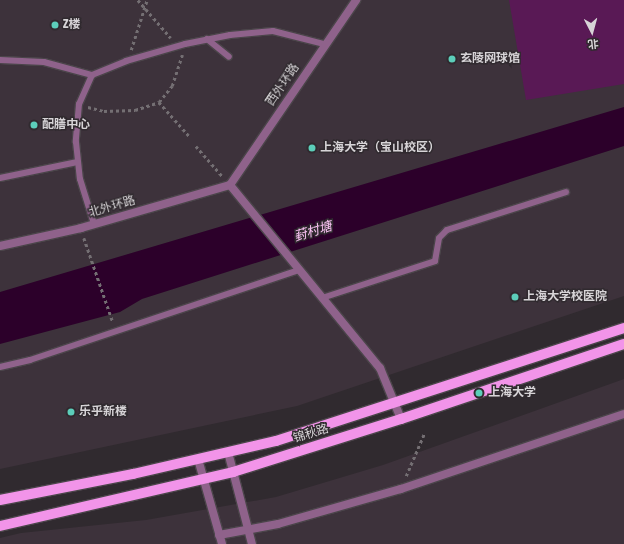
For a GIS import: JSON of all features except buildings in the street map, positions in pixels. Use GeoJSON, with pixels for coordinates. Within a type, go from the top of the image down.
{"type":"FeatureCollection","features":[{"type":"Feature","properties":{"kind":"main road","name":"锦秋路"},"geometry":{"type":"LineString","coordinates":[[0,500],[198,459],[276,441],[396,404],[624,328]]}},
{"type":"Feature","properties":{"kind":"main road","name":"锦秋路"},"geometry":{"type":"LineString","coordinates":[[0,526],[233,472],[401,419],[624,344]]}},
{"type":"Feature","properties":{"kind":"street","name":"西外环路"},"geometry":{"type":"LineString","coordinates":[[230,185],[324,44],[356,0]]}},
{"type":"Feature","properties":{"kind":"street"},"geometry":{"type":"LineString","coordinates":[[230,185],[380,368],[401,419]]}},
{"type":"Feature","properties":{"kind":"street","name":"北外环路"},"geometry":{"type":"LineString","coordinates":[[0,246],[80,228],[230,185]]}},
{"type":"Feature","properties":{"kind":"street"},"geometry":{"type":"LineString","coordinates":[[220,535],[278,524],[401,489],[624,414]]}},
{"type":"Feature","properties":{"kind":"street"},"geometry":{"type":"LineString","coordinates":[[228,452],[252,544]]}},
{"type":"Feature","properties":{"kind":"street"},"geometry":{"type":"LineString","coordinates":[[198,459],[222,544]]}},
{"type":"Feature","properties":{"kind":"lane"},"geometry":{"type":"LineString","coordinates":[[0,60],[44,62],[92,75],[126,62],[207,39],[273,31],[324,44]]}},
{"type":"Feature","properties":{"kind":"lane"},"geometry":{"type":"LineString","coordinates":[[207,39],[229,57]]}},
{"type":"Feature","properties":{"kind":"lane"},"geometry":{"type":"LineString","coordinates":[[92,75],[79,104],[76,123],[77,162],[94,224]]}},
{"type":"Feature","properties":{"kind":"lane"},"geometry":{"type":"LineString","coordinates":[[0,178],[77,162]]}},
{"type":"Feature","properties":{"kind":"lane"},"geometry":{"type":"LineString","coordinates":[[322,298],[435,260],[439,238],[447,230],[566,192]]}},
{"type":"Feature","properties":{"kind":"lane"},"geometry":{"type":"LineString","coordinates":[[0,367],[30,360],[299,270]]}},
{"type":"Feature","properties":{"kind":"path"},"geometry":{"type":"LineString","coordinates":[[138,0],[172,40],[165,42]]}},
{"type":"Feature","properties":{"kind":"path"},"geometry":{"type":"LineString","coordinates":[[137,50],[130,52],[145,8],[146,0]]}},
{"type":"Feature","properties":{"kind":"path"},"geometry":{"type":"LineString","coordinates":[[79,104],[104,111],[135,110],[159,102],[172,86],[185,44]]}},
{"type":"Feature","properties":{"kind":"path"},"geometry":{"type":"LineString","coordinates":[[159,102],[190,137]]}},
{"type":"Feature","properties":{"kind":"path"},"geometry":{"type":"LineString","coordinates":[[196,146],[230,185]]}},
{"type":"Feature","properties":{"kind":"path"},"geometry":{"type":"LineString","coordinates":[[80,228],[116,331]]}},
{"type":"Feature","properties":{"kind":"path"},"geometry":{"type":"LineString","coordinates":[[401,489],[424,434]]}},
{"type":"Feature","properties":{"kind":"shaded area","name":"上海大学（宝山校区）"},"geometry":{"type":"Polygon","coordinates":[[[0,0],[624,0],[624,296],[297,406],[0,469],[0,0]]]}},
{"type":"Feature","properties":{"kind":"shaded area"},"geometry":{"type":"Polygon","coordinates":[[[509,0],[624,0],[624,84],[526,100],[509,0]]]}},
{"type":"Feature","properties":{"kind":"shaded area"},"geometry":{"type":"Polygon","coordinates":[[[624,379],[624,544],[0,544],[0,538],[21,533],[146,520],[276,497],[383,465],[624,379]]]}},
{"type":"Feature","properties":{"kind":"water","name":"葑村塘"},"geometry":{"type":"Polygon","coordinates":[[[624,107],[624,146],[142,299],[120,312],[0,344],[0,292],[624,107]]]}},
{"type":"Feature","properties":{"kind":"place","name":"Z楼"},"geometry":{"type":"Point","coordinates":[55,25]}},
{"type":"Feature","properties":{"kind":"place","name":"玄陵网球馆"},"geometry":{"type":"Point","coordinates":[452,59]}},
{"type":"Feature","properties":{"kind":"place","name":"配膳中心"},"geometry":{"type":"Point","coordinates":[34,125]}},
{"type":"Feature","properties":{"kind":"place","name":"上海大学（宝山校区）"},"geometry":{"type":"Point","coordinates":[312,148]}},
{"type":"Feature","properties":{"kind":"place","name":"上海大学校医院"},"geometry":{"type":"Point","coordinates":[515,297]}},
{"type":"Feature","properties":{"kind":"place","name":"上海大学"},"geometry":{"type":"Point","coordinates":[479,393]}},
{"type":"Feature","properties":{"kind":"place","name":"乐乎新楼"},"geometry":{"type":"Point","coordinates":[71,412]}}]}
